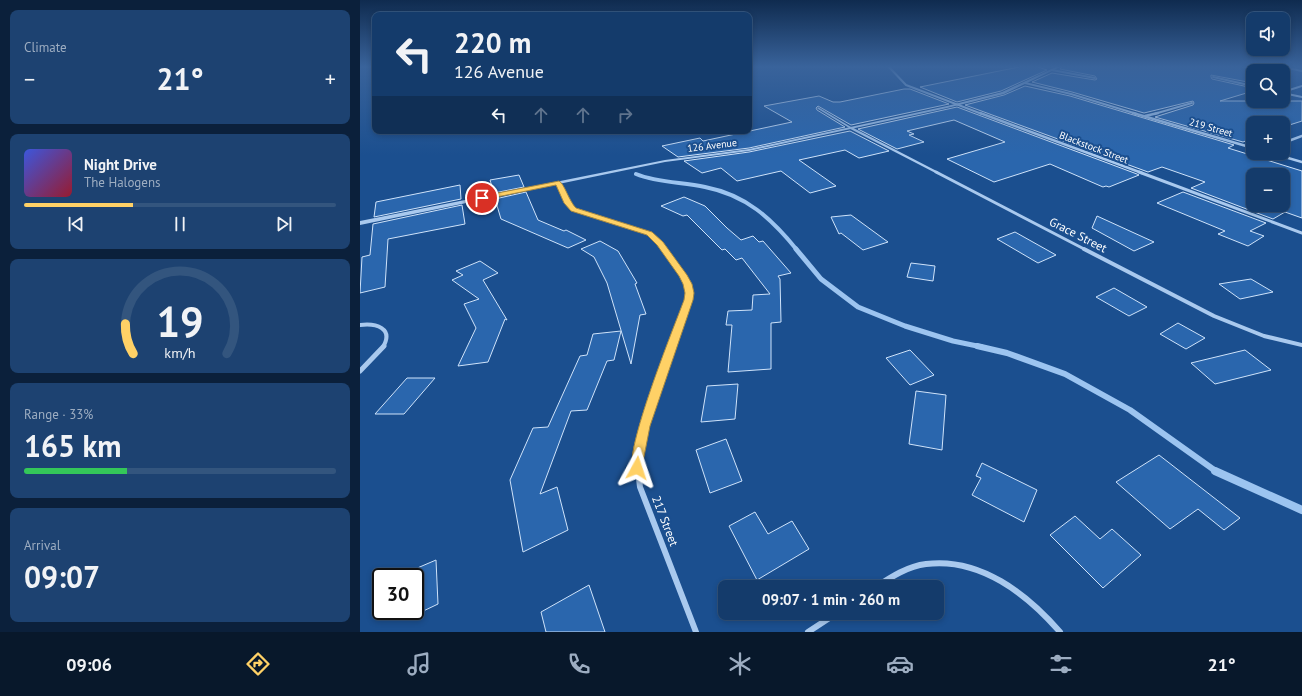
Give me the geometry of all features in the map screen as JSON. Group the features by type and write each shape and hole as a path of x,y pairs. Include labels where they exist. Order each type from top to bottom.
{"street":[{"name":"Blackstock Street","path":"933,95 1302,233"},
{"name":"126 Avenue","path":"360,223 681,158 749,150 993,95"},
{"name":"219 Street","path":"1075,95 1246,146"},
{"path":"1144,116 1192,103"},
{"name":"Grace Street","path":"851,128 1214,316 1264,336 1302,345"},
{"path":"1290,140 1302,136"},
{"path":"1290,159 1302,162"},
{"name":"217 Street","path":"559,183 567,203 574,209 642,231 655,238 688,284 690,293 689,300 644,426 637,456 637,468 640,487 696,632"},
{"path":"360,325 374,325 384,330 388,339 380,352 360,371"},
{"path":"889,580 907,570 925,564 956,564 973,568 1015,589 1038,607 1060,632"},
{"path":"808,632 826,620"}],"lane":[{"path":"818,108 849,124 851,128"}],"building":[{"path":"872,95 927,95 949,104 851,125 818,106 816,108 817,110 845,127 749,148 678,157 662,146 700,138 703,141 736,134 752,134 752,131 792,122 764,106 819,96 833,102"},
{"path":"941,95 983,95 957,102"},
{"path":"1002,95 1068,95 1234,145 1228,148 1246,154 1246,160 1267,160 1302,171 1302,218 1285,212 1290,212 1290,168 1246,168 1246,209 1191,188 1205,182 1162,167 1148,172 965,105"},
{"path":"1084,95 1238,95 1220,101 1246,101 1246,108 1290,108 1290,101 1302,101 1302,121 1290,125 1290,116 1246,116 1246,141 1243,142 1155,117 1193,105 1193,101 1144,113"},
{"path":"957,107 1139,175 1109,187 1103,187 1050,164 994,182 947,159 1005,142 954,120 907,131 914,134 909,135 924,142 897,149 858,129"},
{"path":"850,131 889,151 859,158 845,150 799,160 836,186 810,193 781,171 737,181 721,168 702,173 684,161 749,152"},
{"path":"519,175 524,187 494,193 490,180"},
{"path":"460,185 461,199 374,217 376,202"},
{"path":"526,192 538,220 564,231 566,230 586,240 568,248 501,219 495,199"},
{"path":"1183,192 1266,223 1250,231 1264,236 1248,246 1218,234 1225,231 1157,203"},
{"path":"684,197 705,206 741,240 753,236 759,242 763,241 791,273 778,276 780,279 781,322 771,323 771,369 728,372 732,325 726,325 728,311 752,310 753,295 770,294 742,258 736,260 725,249 722,250 687,215 683,216 661,206"},
{"path":"462,205 465,224 388,239 385,287 360,293 362,257 370,255 373,224"},
{"path":"1254,212 1285,212 1273,219"},
{"path":"851,215 888,242 863,250 841,233 839,234 831,217"},
{"path":"1097,216 1154,242 1134,251 1092,228"},
{"path":"1015,232 1056,255 1038,263 997,239"},
{"path":"600,241 618,251 637,283 635,284 646,314 640,315 631,364 607,283 594,257 581,249"},
{"path":"480,261 498,273 483,280 507,320 505,319 488,362 458,366 476,328 464,304 479,299 452,280 463,275 456,271"},
{"path":"911,263 935,266 933,281 907,277"},
{"path":"1251,279 1273,292 1240,299 1219,284"},
{"path":"1114,288 1147,307 1129,316 1096,297"},
{"path":"1178,323 1205,338 1186,349 1160,334"},
{"path":"621,331 614,360 607,361 587,410 571,411 540,494 557,487 568,530 523,552 510,480 533,428 548,427 580,356 587,355 593,334"},
{"path":"910,350 934,375 910,385 886,358"},
{"path":"1245,350 1271,370 1215,384 1191,363"},
{"path":"407,378 435,378 404,414 375,414"},
{"path":"738,384 735,419 701,422 707,386"},
{"path":"916,391 946,395 942,450 909,444"},
{"path":"726,439 742,481 710,493 696,450"},
{"path":"1159,455 1240,518 1224,530 1198,509 1170,529 1116,482"},
{"path":"982,463 1037,490 1024,522 972,495 981,478 976,476"},
{"path":"755,512 768,534 792,521 809,549 757,580 729,526"},
{"path":"1075,516 1100,539 1112,529 1141,555 1103,588 1050,535"},
{"path":"436,560 438,604 424,611 424,568 417,568"},
{"path":"589,585 605,632 546,632 541,612"}],"waterway":[{"path":"636,174 661,181 705,187 733,196 745,202 767,218 797,250"},
{"path":"796,249 821,279 858,307 905,326 953,341 982,347"},
{"path":"977,346 1007,353 1065,374 1130,410 1217,472"},
{"path":"1217,472 1302,510"}],"route":[{"path":"482,198 559,183 567,203 581,213 650,234 660,244 683,275 688,284 690,293 689,300 644,426 637,456 637,468"}]}
